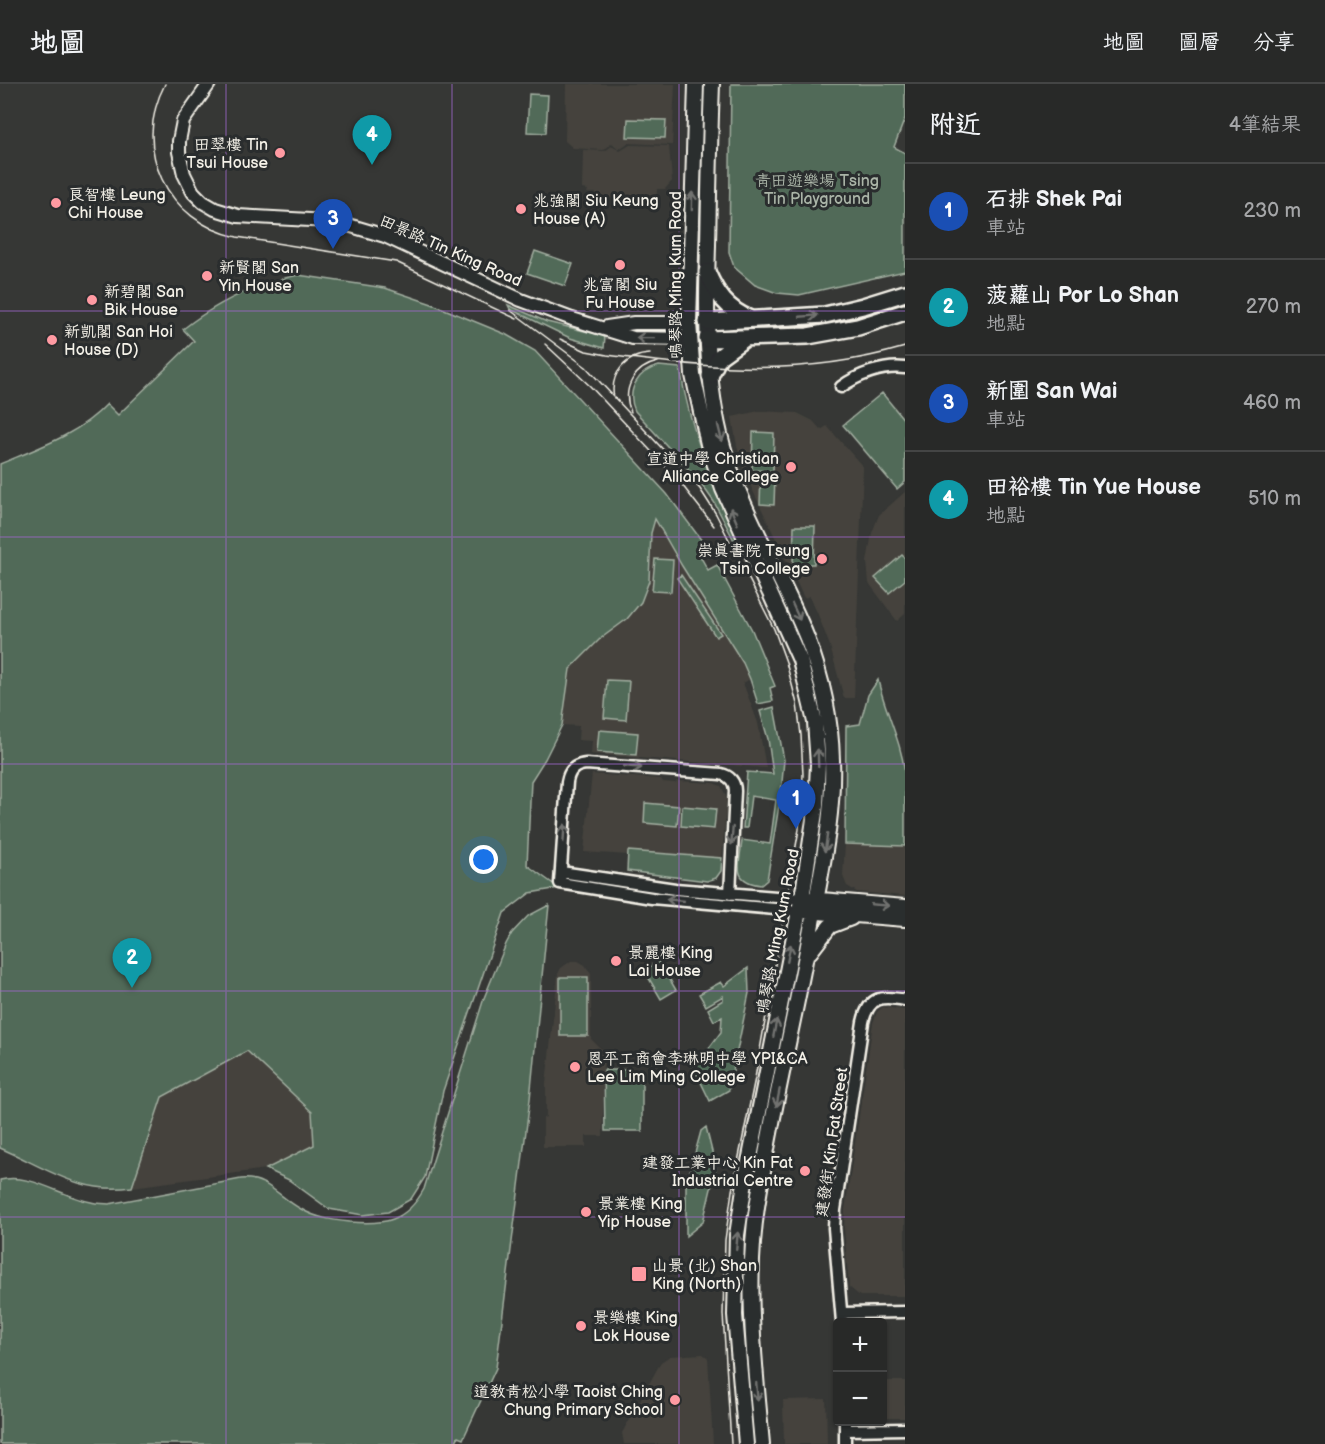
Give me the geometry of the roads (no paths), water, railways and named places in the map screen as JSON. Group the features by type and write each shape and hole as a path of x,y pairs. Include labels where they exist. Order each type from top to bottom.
{"main road":[{"name":"鳴琴路 Ming Kum Road","path":"696,84 689,339 697,399 715,467 741,532 793,640 811,701 817,743 818,785 814,827 745,1182 737,1235 735,1315 746,1444"},
{"name":"鳴琴路 Ming Kum Road","path":"712,84 707,339 717,420 736,485 806,635 825,698 831,742 832,786 816,906 760,1185 753,1236 751,1315 762,1444"},
{"path":"707,272 714,289 726,305 738,314 751,319"},
{"path":"689,323 825,315 905,293"},
{"path":"689,339 808,336 839,331 905,312"},
{"path":"710,376 719,357 744,339"},
{"path":"799,905 905,907"},
{"path":"816,906 858,916 905,919"},
{"path":"806,959 830,926 858,916"}],"street":[{"name":"田景路 Tin King Road","path":"209,84 183,121 178,141 184,174 193,192 215,209 238,216 328,221 365,230 406,245 543,309 633,338 689,339"},
{"name":"田景路 Tin King Road","path":"603,327 634,323 689,323"},
{"path":"841,387 861,376 889,369 905,368"},
{"path":"561,878 568,776 575,767 586,764 721,774 732,780 735,787 730,894"},
{"path":"561,878 652,898 799,905"},
{"path":"561,878 730,894 799,905"},
{"name":"建發街 Kin Fat Street","path":"842,1318 834,1228 835,1209 863,1022 866,1011 876,1000 884,997 905,1000"},
{"path":"842,1318 905,1312"},
{"path":"845,1444 845,1426 905,1429"}],"tram line":[{"path":"165,84 155,109 152,133 154,157 162,179 174,199 191,216 212,229 237,237 396,262 517,319"},
{"path":"510,310 586,367 700,489 716,514 774,629 797,704 803,775 799,829 725,1240 723,1314 731,1444"},
{"path":"560,339 586,351 607,355 720,367 830,363 867,357 905,347"},
{"path":"545,344 590,386 679,481 714,526"},
{"path":"614,398 614,381 621,367 634,358 650,354"},
{"path":"631,412 628,395 632,380 642,369 658,362"}],"place":[{"name":"田翠樓 Tin Tsui House","path":"280,153"},
{"name":"田裕樓 Tin Yue House","path":"372,165"},
{"name":"良智樓 Leung Chi House","path":"56,203"},
{"name":"兆強閣 Siu Keung House (A)","path":"521,209"},
{"name":"新圍 San Wai","path":"333,249"},
{"name":"兆富閣 Siu Fu House","path":"620,265"},
{"name":"新賢閣 San Yin House","path":"207,276"},
{"name":"新碧閣 San Bik House","path":"92,300"},
{"name":"新凱閣 San Hoi House (D)","path":"52,340"},
{"name":"宣道中學 Christian Alliance College","path":"791,467"},
{"name":"崇真書院 Tsung Tsin College","path":"822,559"},
{"name":"石排 Shek Pai","path":"796,829"},
{"name":"景麗樓 King Lai House","path":"616,961"},
{"name":"菠蘿山 Por Lo Shan","path":"132,988"},
{"name":"恩平工商會李琳明中學 YPI&CA Lee Lim Ming College","path":"575,1067"},
{"name":"建發工業中心 Kin Fat Industrial Centre","path":"805,1171"},
{"name":"景業樓 King Yip House","path":"586,1212"},
{"name":"山景 (北) Shan King (North)","path":"639,1274"},
{"name":"景樂樓 King Lok House","path":"581,1326"},
{"name":"道教青松小學 Taoist Ching Chung Primary School","path":"675,1400"}],"park label":[{"name":"青田遊樂場 Tsing Tin Playground","path":"817,189"}]}
